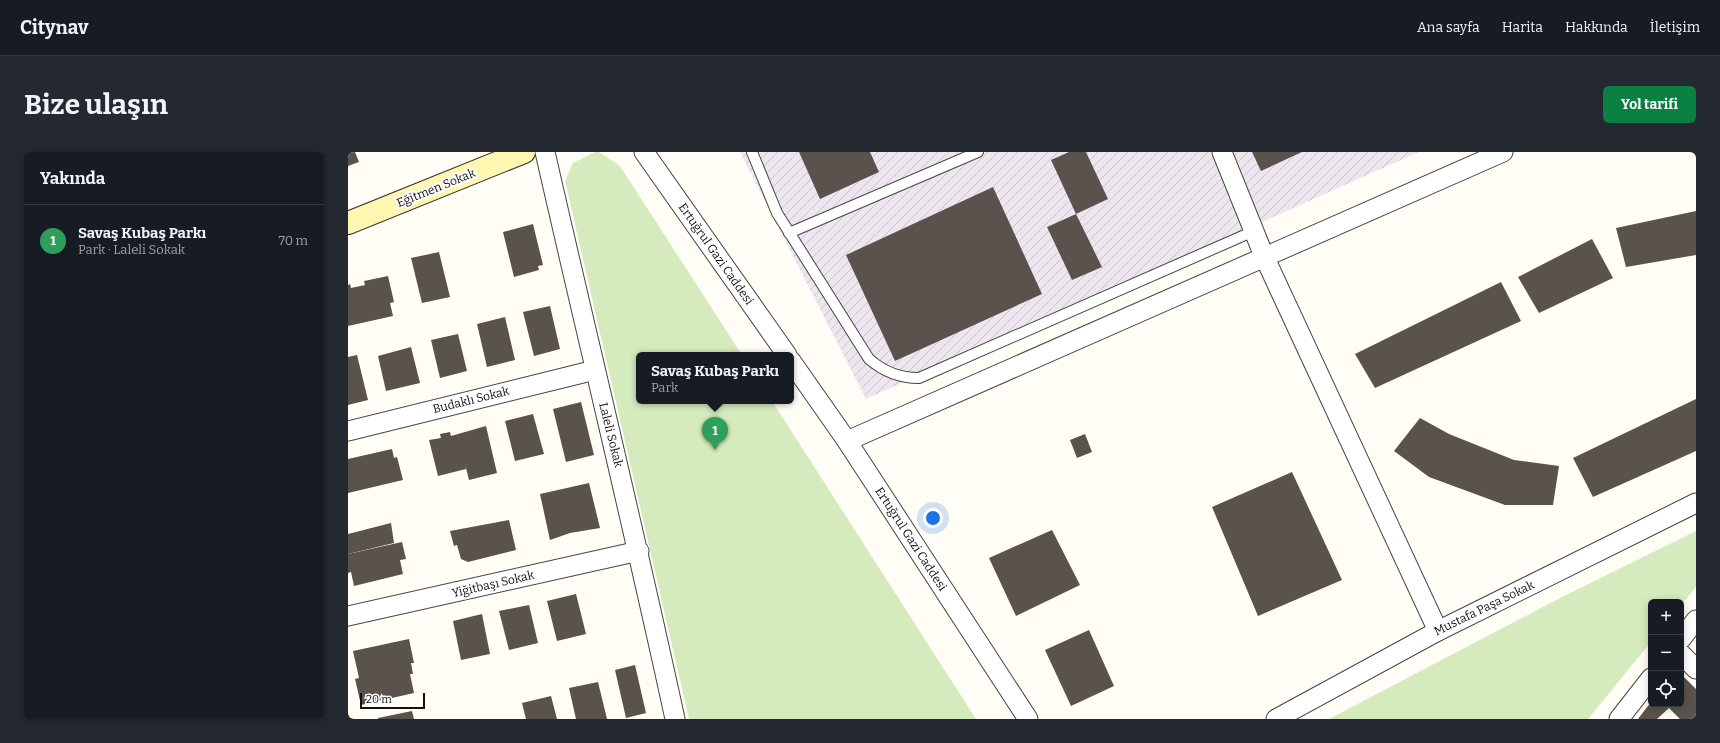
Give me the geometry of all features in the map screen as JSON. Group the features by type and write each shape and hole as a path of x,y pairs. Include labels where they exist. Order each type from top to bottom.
{"street":[{"name":"Eğitmen Sokak","path":"348,223 524,152"},
{"name":"Laleli Sokak","path":"545,152 595,370 639,551 675,719"},
{"name":"Ertuğrul Gazi Caddesi","path":"644,152 785,352"},
{"path":"1222,152 1264,256 1438,631"},
{"path":"847,441 1494,154"},
{"name":"Ertuğrul Gazi Caddesi","path":"794,365 847,441 1028,719"},
{"name":"Budaklı Sokak","path":"348,430 595,370"},
{"name":"Mustafa Paşa Sokak","path":"1276,719 1438,631 1696,503"},
{"name":"Yiğitbaşı Sokak","path":"348,616 639,551"},
{"path":"1684,635 1696,620"},
{"path":"1684,657 1696,669"},
{"path":"1619,719 1648,682"}],"lane":[{"path":"752,152 777,213 869,359 888,373 899,377 918,378 1254,231"},
{"path":"789,233 978,152"}],"shaded area":[{"path":"740,152 1419,152 866,399"}],"green space":[{"path":"595,152 599,152 620,166 740,352 636,352 636,404 774,404 976,719 689,719 565,181 573,163"},
{"path":"1696,531 1696,587 1684,601 1684,599 1648,599 1648,646 1588,719 1329,719 1562,597"}],"building":[{"path":"348,152 355,152 359,162 348,166"},
{"path":"799,152 870,152 879,172 820,199"},
{"path":"1069,152 1086,152 1108,199 1076,214 1051,160"},
{"path":"1252,152 1302,152 1261,171"},
{"path":"993,187 1042,294 895,361 846,255"},
{"path":"1696,211 1696,255 1626,267 1616,228"},
{"path":"1076,214 1102,267 1072,280 1047,227"},
{"path":"533,224 543,265 538,266 539,270 514,277 503,232"},
{"path":"1592,239 1613,278 1539,313 1518,277"},
{"path":"439,252 450,297 422,303 411,258"},
{"path":"388,276 394,302 390,303 393,316 348,326 348,285 350,284 351,288 365,285 364,281"},
{"path":"1501,282 1521,321 1375,388 1355,354"},
{"path":"550,306 560,349 534,356 523,312"},
{"path":"505,317 515,360 487,367 477,324"},
{"path":"458,334 467,371 440,378 431,340"},
{"path":"411,347 420,383 386,391 378,356"},
{"path":"357,355 368,400 348,405 348,357"},
{"path":"1696,399 1696,451 1593,497 1573,458"},
{"path":"581,402 594,455 566,462 553,409"},
{"path":"533,414 544,454 515,461 505,421"},
{"path":"1420,418 1449,434 1514,460 1559,466 1553,505 1505,505 1429,477 1394,451"},
{"path":"486,426 497,473 469,480 465,464 466,469 438,476 429,440 441,438 440,434 450,432 451,436"},
{"path":"1085,434 1092,452 1077,458 1070,440"},
{"path":"392,449 394,458 397,457 403,480 348,493 348,459"},
{"path":"1292,472 1342,580 1258,616 1212,507"},
{"path":"589,483 600,528 570,533 550,540 540,494"},
{"path":"509,520 516,550 468,562 461,559 457,545 454,546 450,531"},
{"path":"391,523 394,543 348,554 348,534"},
{"path":"1052,530 1080,585 1016,616 989,558"},
{"path":"402,542 406,559 400,560 403,574 354,586 351,572 348,573 348,554"},
{"path":"576,594 586,634 557,641 547,601"},
{"path":"529,605 538,643 509,650 499,611"},
{"path":"482,614 490,654 461,660 453,621"},
{"path":"1089,630 1114,686 1071,706 1045,650"},
{"path":"409,639 414,663 411,663 413,674 410,674 414,693 361,705 355,679 359,678 353,651"},
{"path":"635,665 646,713 626,718 615,670"},
{"path":"1684,677 1696,689 1696,719 1680,719 1669,708 1657,719 1638,719 1648,706 1684,707"},
{"path":"598,682 607,719 576,719 569,688"},
{"path":"551,696 557,719 526,719 522,703"},
{"path":"412,711 414,719 378,719 378,718"}],"place":[{"name":"Savaş Kubaş Parkı","path":"715,450"}]}
